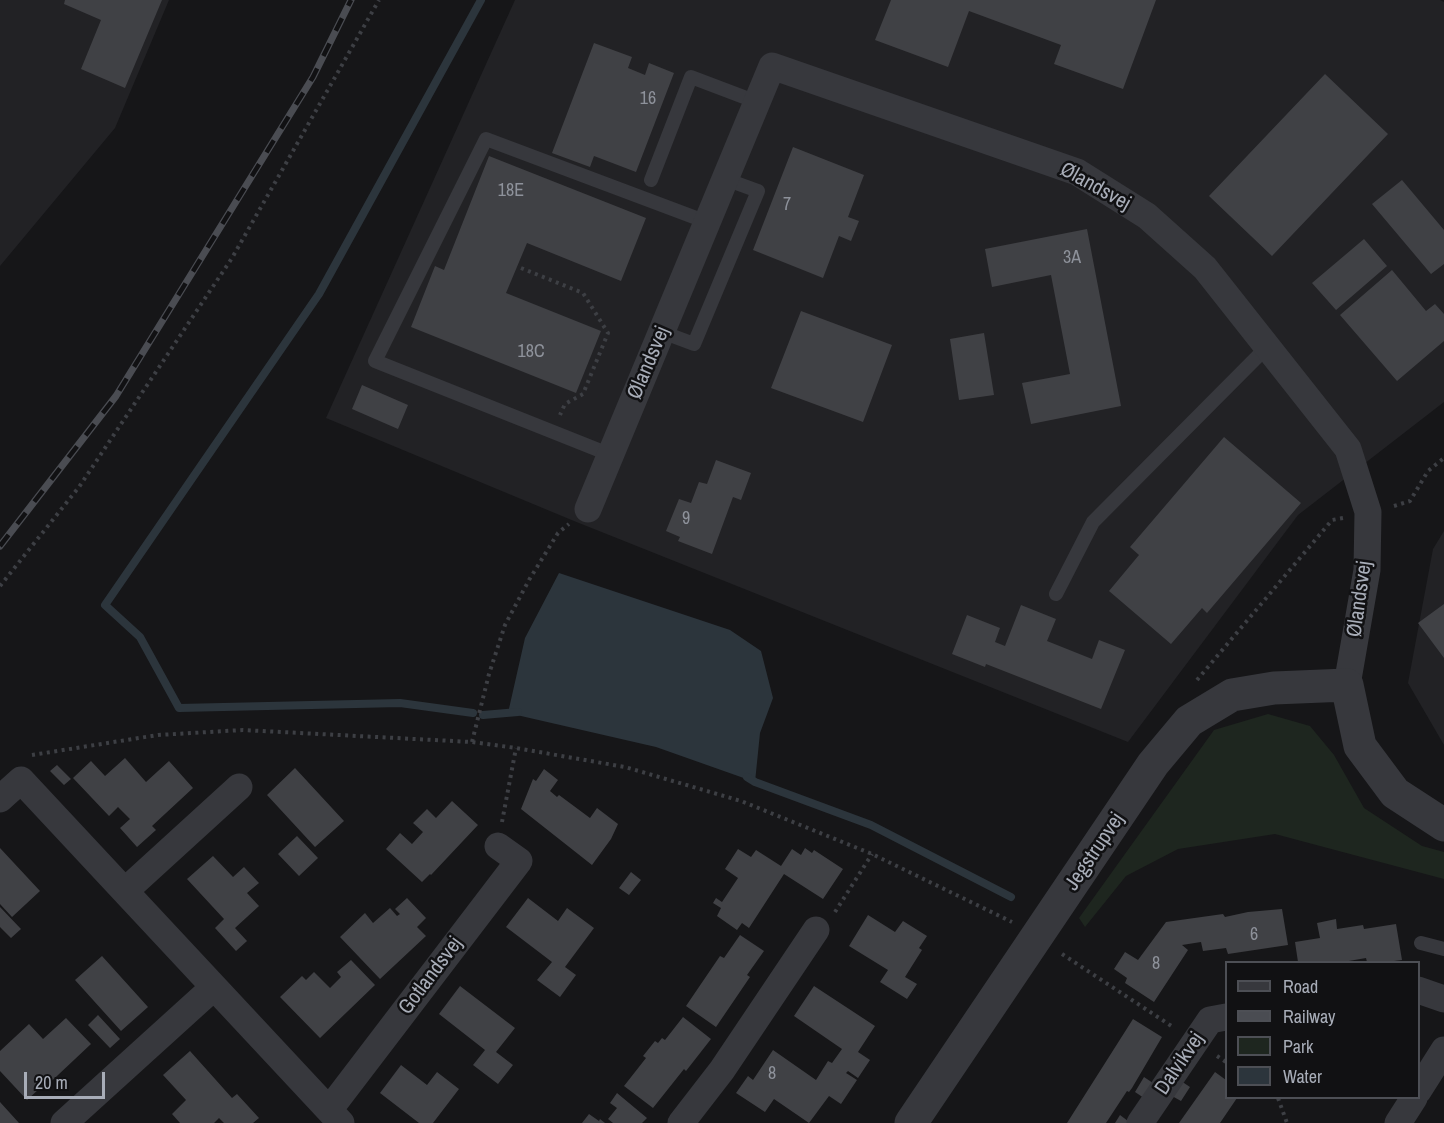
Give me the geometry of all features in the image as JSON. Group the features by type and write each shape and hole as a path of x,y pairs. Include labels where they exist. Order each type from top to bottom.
{"street":[{"name":"Ølandsvej","path":"588,509 772,66 1077,172 1147,216 1205,268 1347,449 1368,512 1367,570 1347,685 1360,746 1395,793 1444,825"},
{"name":"Jegstrupvej","path":"911,1123 1153,764 1189,721 1232,695 1274,688 1347,685"},
{"name":"Gotlandsvej","path":"0,799 21,780 335,1117 519,861 498,846"},
{"path":"125,891 239,786"},
{"path":"681,1123 722,1070 816,930"},
{"path":"64,1123 214,987"},
{"path":"1420,990 1444,999"},
{"name":"Dalvikvej","path":"1140,1123 1210,1020 1225,1017"},
{"path":"1420,1089 1444,1050"},
{"path":"1398,1123 1413,1099"}],"lane":[{"path":"651,180 691,77 757,102"},
{"path":"611,455 375,361 486,139 707,222"},
{"path":"662,332 694,344 758,191 725,179"},
{"path":"1056,594 1094,522 1267,347"},
{"path":"1422,942 1444,949"}],"path":[{"path":"0,586 79,487 232,258 379,0"},
{"path":"521,268 583,293 608,333 583,393 565,404 553,432"},
{"path":"472,742 489,674 505,625 558,533 588,509"},
{"path":"29,755 158,735 243,730 472,742 516,748 625,768 741,801 872,854 1017,925"},
{"path":"498,846 516,748"},
{"path":"816,930 825,928 872,854"},
{"path":"1060,953 1225,1061"},
{"path":"1278,1099 1287,1123"}],"shaded area":[{"path":"0,0 169,0 115,128 0,266"},
{"path":"515,0 1440,0 1444,2 1444,402 1298,515 1128,742 574,521 326,418"},
{"path":"1444,531 1444,745 1408,683 1433,549"}],"green space":[{"path":"1268,714 1310,726 1334,755 1364,808 1422,846 1444,852 1444,879 1275,834 1178,849 1126,876 1085,927 1079,918 1214,730"}],"water":[{"path":"559,573 730,630 761,651 773,698 760,733 755,782 656,747 508,713 525,638"}],"building":[{"path":"65,0 162,0 125,88 81,69 101,20 64,4"},
{"path":"891,0 1156,0 1123,89 1054,64 1061,45 969,11 948,67 875,40"},
{"path":"594,43 632,57 628,68 645,75 649,63 674,73 636,172 594,156 590,167 552,153"},
{"path":"1325,74 1388,134 1272,256 1209,196"},
{"path":"793,147 864,175 848,217 859,221 851,241 839,236 823,278 753,250"},
{"path":"489,156 646,218 621,281 527,243 506,293 601,331 576,393 411,327 435,266 444,270"},
{"path":"1402,180 1444,230 1444,264 1431,274 1372,204"},
{"path":"1087,229 1121,406 1031,424 1022,383 1070,374 1051,275 992,287 985,249"},
{"path":"1364,239 1387,266 1336,310 1312,283"},
{"path":"1392,270 1426,311 1435,304 1444,314 1444,341 1397,381 1340,315"},
{"path":"801,311 892,345 863,422 771,388"},
{"path":"984,333 994,395 959,400 950,339"},
{"path":"362,385 408,405 398,429 352,409"},
{"path":"1224,437 1301,503 1207,613 1202,608 1171,644 1109,591 1139,555 1130,547"},
{"path":"716,460 751,473 741,500 733,497 712,554 678,541 680,537 666,531 679,499 691,503 699,482 707,484"},
{"path":"1444,604 1444,658 1418,623"},
{"path":"1021,605 1056,619 1047,641 1092,659 1099,640 1125,650 1101,709 986,664 985,667 952,654 967,615 1000,628 995,642 1005,646"},
{"path":"125,758 146,782 169,761 193,788 152,826 156,830 137,847 120,828 130,819 118,807 109,816 73,778 91,761 105,776"},
{"path":"57,765 71,779 64,785 50,771"},
{"path":"295,768 344,821 315,847 267,795"},
{"path":"544,769 558,780 550,791 557,797 559,795 590,818 597,808 618,824 611,839 592,865 521,809 533,779 536,781"},
{"path":"452,801 478,825 422,882 386,849 400,833 412,844 423,832 413,823 427,809 436,818"},
{"path":"297,836 318,858 299,876 278,854"},
{"path":"0,848 40,891 12,917 0,904"},
{"path":"805,848 812,853 814,850 843,869 823,899 784,874 749,928 742,923 737,930 717,916 721,908 713,903 716,898 722,902 738,878 725,869 738,849 751,857 756,850 781,866 792,849 801,855"},
{"path":"213,856 233,877 244,867 259,883 247,893 259,906 235,928 247,941 236,951 215,928 224,919 187,879"},
{"path":"631,872 641,880 629,895 619,888"},
{"path":"407,898 426,918 417,927 426,936 380,979 340,937 365,913 373,923 390,908 397,916 400,914 395,909"},
{"path":"528,898 558,921 567,908 594,928 565,967 576,975 560,997 537,980 552,962 506,927"},
{"path":"0,907 21,929 11,938 0,927"},
{"path":"1282,909 1288,945 1228,954 1226,948 1203,951 1201,942 1182,945 1188,950 1154,1002 1125,983 1127,978 1114,969 1125,952 1138,960 1166,922"},
{"path":"868,915 895,932 903,921 927,936 919,948 922,950 905,977 917,984 907,999 880,982 888,970 849,946"},
{"path":"1336,919 1337,929 1363,925 1364,929 1396,924 1402,960 1367,961 1366,958 1349,961 1298,961 1295,942 1320,938 1317,923"},
{"path":"740,935 764,951 747,975 750,977 716,1027 686,1006 720,956 724,958"},
{"path":"102,956 148,1007 121,1031 75,980"},
{"path":"351,960 375,985 320,1038 280,997 302,976 306,980 314,972 330,988 341,977 337,972"},
{"path":"460,986 515,1028 496,1052 513,1065 498,1084 473,1065 485,1050 439,1014"},
{"path":"814,986 875,1026 858,1052 870,1060 858,1078 848,1071 846,1073 857,1080 841,1104 829,1096 809,1123 774,1099 765,1112 736,1093 748,1076 753,1080 773,1050 816,1080 828,1061 832,1063 842,1049 794,1016"},
{"path":"98,1015 120,1039 110,1048 88,1025"},
{"path":"683,1017 711,1039 653,1108 624,1086 646,1058 643,1056 655,1041 658,1043 662,1038 665,1040"},
{"path":"66,1018 91,1044 41,1091 39,1089 27,1100 0,1071 0,1051 29,1024 43,1039"},
{"path":"1133,1019 1162,1037 1132,1088 1129,1092 1127,1091 1106,1123 1067,1123"},
{"path":"190,1051 232,1098 237,1094 259,1118 253,1123 224,1123 219,1118 214,1123 180,1123 172,1114 186,1100 163,1075"},
{"path":"401,1065 427,1085 437,1072 459,1089 433,1123 419,1123 380,1093"},
{"path":"1215,1072 1225,1079 1225,1099 1236,1099 1220,1123 1179,1123"},
{"path":"1144,1077 1153,1083 1144,1098 1135,1092"},
{"path":"1181,1081 1190,1087 1181,1101 1172,1096"},
{"path":"617,1093 647,1118 642,1123 613,1123 608,1119 617,1108 610,1103"},
{"path":"0,1102 19,1123 0,1123"},
{"path":"589,1114 599,1121 600,1119 605,1123 582,1123"},
{"path":"1120,1115 1128,1121 1127,1123 1115,1123"}],"waterway":[{"path":"473,713 400,703 179,708 140,637 105,605 319,294 481,0"},
{"path":"483,715 518,712"},
{"path":"747,777 871,825 1011,897"}],"railway":[{"path":"0,546 116,396 313,77 351,0"}]}
